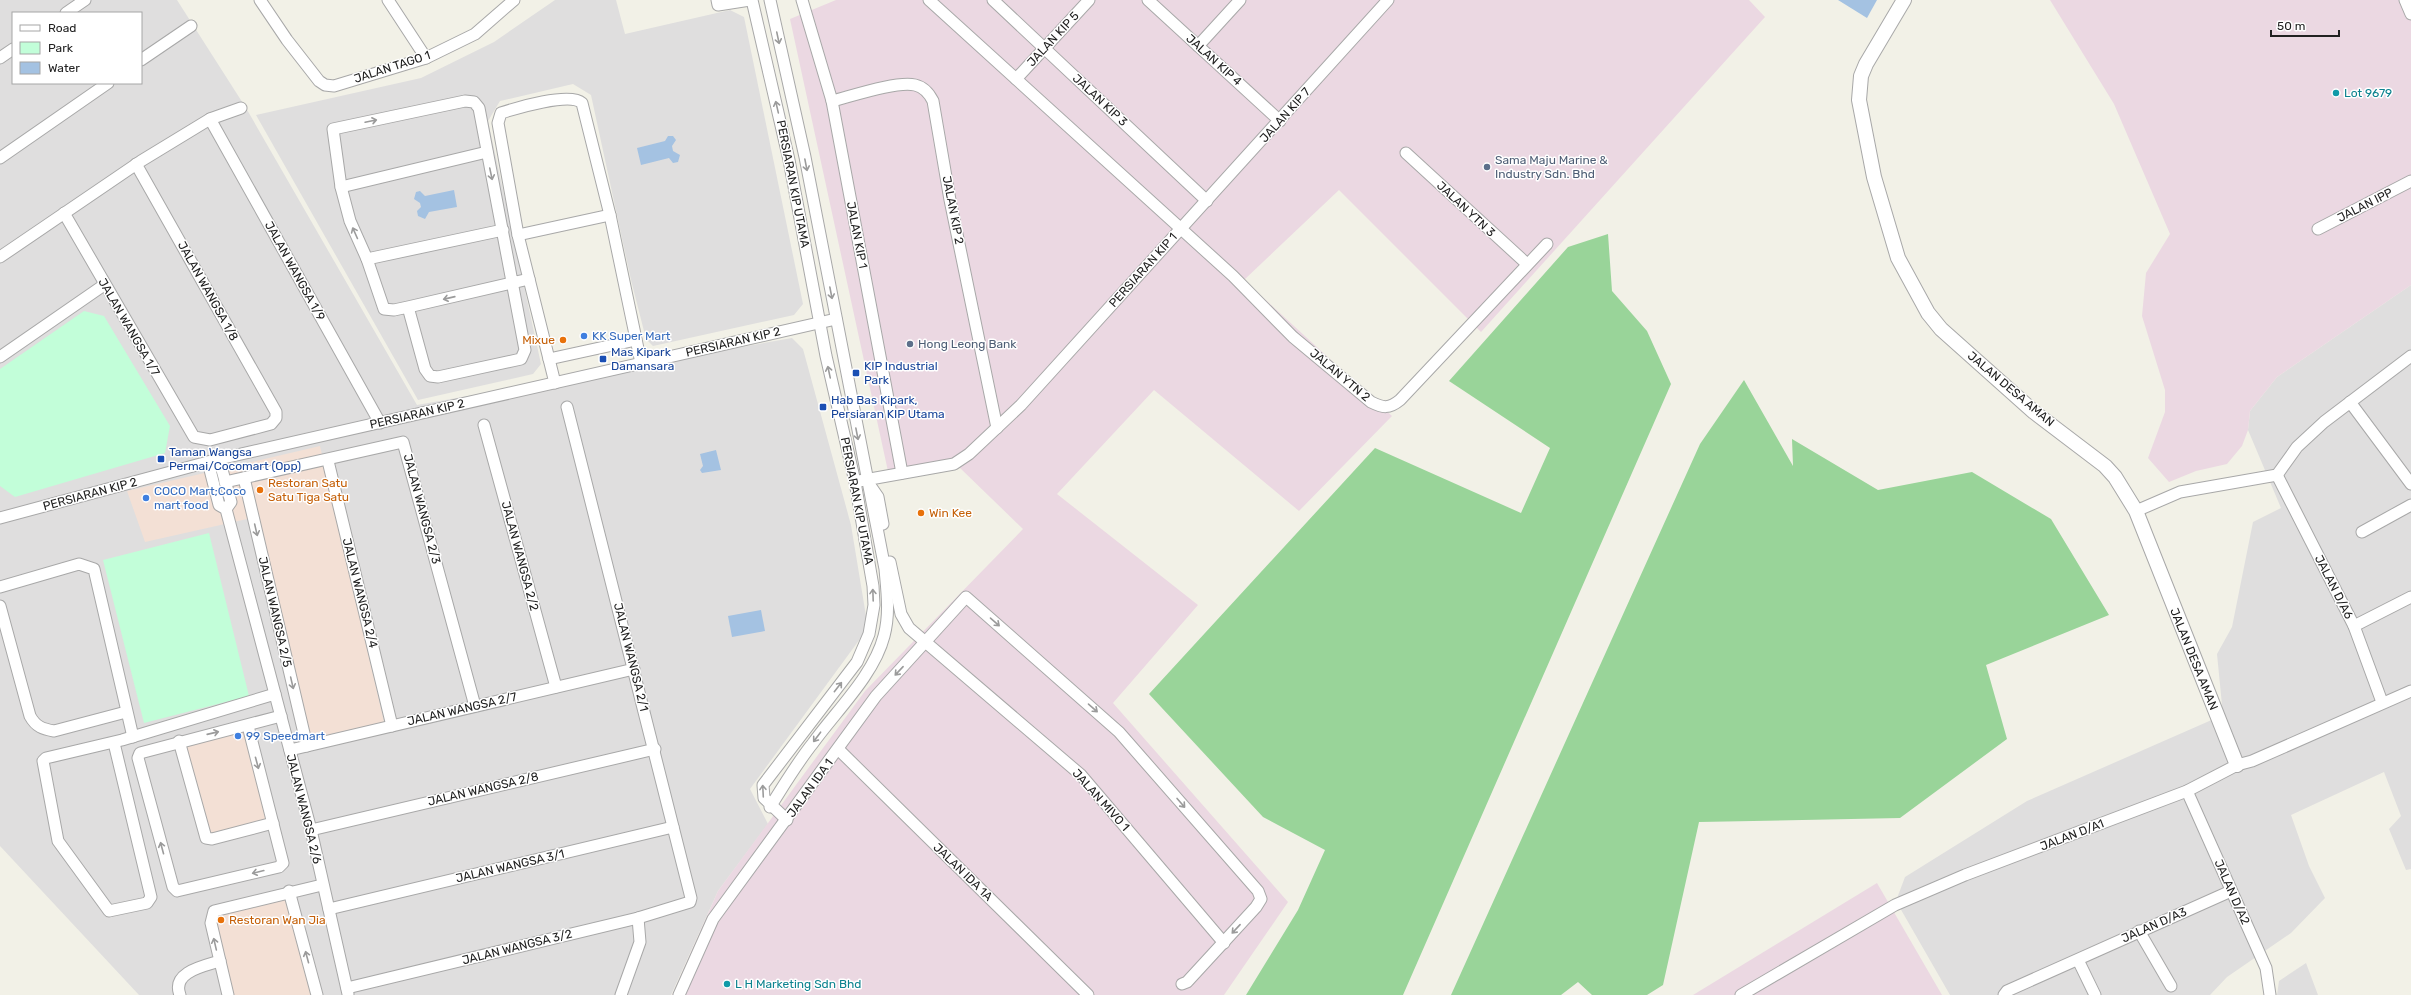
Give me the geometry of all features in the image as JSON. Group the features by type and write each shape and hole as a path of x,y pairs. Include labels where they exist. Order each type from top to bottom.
{"street":[{"path":"67,12 85,0"},
{"name":"JALAN TAGO 1","path":"260,0 286,40 319,81 325,85 334,86 426,58 475,34 514,0"},
{"path":"388,0 426,58"},
{"path":"717,0 718,5 751,0"},
{"name":"PERSIARAN KIP UTAMA","path":"751,0 789,160 820,322 860,481 885,570 888,607 887,620 879,652 868,670 811,745 770,806"},
{"name":"PERSIARAN KIP UTAMA","path":"770,0 805,157 836,319 860,481 873,586 872,617 869,634 857,662 762,785 762,792 770,806 786,820"},
{"name":"JALAN KIP 1","path":"802,0 832,101 902,473"},
{"name":"PERSIARAN KIP 1","path":"860,481 954,464 969,454 997,428 1181,229 929,0"},
{"name":"JALAN KIP 3","path":"993,0 1207,201"},
{"name":"JALAN KIP 5","path":"1016,79 1089,0"},
{"name":"JALAN KIP 4","path":"1148,0 1280,120"},
{"path":"1198,46 1240,0"},
{"name":"JALAN KIP 7","path":"1181,229 1388,0"},
{"name":"JALAN DESA AMAN","path":"1904,0 1866,64 1858,89 1864,133 1874,177 1898,258 1928,313 1941,329 2034,412 2105,466 2115,477 2136,511 2237,765"},
{"path":"2405,0 2411,14"},
{"path":"142,59 191,26"},
{"path":"0,58 12,50"},
{"path":"0,158 107,84"},
{"name":"JALAN KIP 2","path":"832,101 909,84 916,85 929,93 933,101 950,200 997,428"},
{"path":"555,383 518,235 498,123 501,113 514,108 569,98 582,102 610,216 641,363"},
{"path":"408,307 425,369 427,374 434,377 521,359 525,350 511,283 503,230 479,108 474,102 465,101 333,129 341,187 350,221 367,259 384,309 394,310 408,307 511,283 529,279"},
{"path":"0,257 136,164 210,119 241,108"},
{"name":"JALAN WANGSA 1/9","path":"210,119 380,423"},
{"path":"341,187 487,152"},
{"name":"JALAN YTN 3","path":"1406,153 1527,264"},
{"name":"JALAN WANGSA 1/8","path":"136,164 276,412 276,418 271,424 210,440 198,440"},
{"name":"JALAN IPP","path":"2318,229 2411,181"},
{"name":"JALAN WANGSA 1/7","path":"64,213 104,285 191,433 198,440"},
{"path":"518,235 610,216"},
{"name":"JALAN YTN 2","path":"1181,229 1233,276 1293,337 1371,402 1382,408 1392,407 1400,400 1547,244"},
{"path":"367,259 503,230"},
{"path":"0,358 104,285"},
{"path":"515,300 533,296"},
{"name":"PERSIARAN KIP 2","path":"0,518 219,459 836,319"},
{"path":"549,359 636,340"},
{"path":"2136,511 2180,492 2277,475 2297,447 2350,402 2411,356"},
{"path":"2350,402 2411,484"},
{"name":"JALAN WANGSA 2/1","path":"567,407 691,898 686,905"},
{"name":"JALAN WANGSA 2/2","path":"484,425 556,687"},
{"name":"JALAN WANGSA 2/3","path":"225,482 328,461 403,442 475,706"},
{"name":"JALAN WANGSA 2/6","path":"219,459 231,502 226,509"},
{"name":"JALAN WANGSA 2/4","path":"328,461 392,726"},
{"name":"JALAN WANGSA 2/6","path":"208,462 219,505 226,509 290,750 311,830 322,885 348,992"},
{"name":"JALAN D/A6","path":"2277,475 2354,626 2382,702"},
{"name":"JALAN WANGSA 2/5","path":"244,478 307,746"},
{"name":"JALAN MIVO 1","path":"860,481 878,497 901,614 909,628 1081,775 1224,943"},
{"path":"2362,532 2411,505"},
{"path":"0,587 78,564 94,569 133,737"},
{"name":"JALAN IDA 1","path":"679,995 713,920 876,696 926,643 966,597 1119,732 1258,891 1260,895 1259,904 1224,943"},
{"path":"2354,626 2411,597"},
{"path":"0,606 30,716 34,724 42,729 54,731 126,712"},
{"path":"872,617 887,620"},
{"name":"JALAN WANGSA 2/7","path":"290,750 634,669"},
{"name":"JALAN D/A1","path":"1741,995 1895,905 1965,875 2187,791 2237,765 2252,761 2382,702 2411,691"},
{"path":"114,743 151,897 147,903 109,911 58,841 42,761 46,758 114,743 275,694"},
{"path":"248,726 283,861 281,866 180,891 174,890 138,756 142,752 179,741 248,726 281,716"},
{"path":"179,741 206,838 212,839 273,823"},
{"name":"JALAN WANGSA 2/8","path":"311,830 654,748"},
{"name":"JALAN IDA 1A","path":"838,749 1088,995"},
{"name":"JALAN D/A2","path":"2187,791 2266,968 2270,995"},
{"name":"JALAN WANGSA 3/1","path":"329,909 673,827"},
{"path":"228,995 210,923 214,910 289,891 322,885"},
{"path":"289,891 317,995"},
{"name":"JALAN D/A3","path":"2004,995 2007,991 2231,891"},
{"name":"JALAN WANGSA 3/2","path":"348,992 686,905"},
{"path":"621,995 640,942 638,918"},
{"path":"2139,931 2171,986"},
{"path":"1182,984 1187,982 1224,943"},
{"path":"2078,960 2095,995"},
{"path":"180,995 179,983 183,976 188,972 220,961"}],"shaded area":[{"path":"0,0 177,0 246,108 417,405 792,338 803,349 851,525 868,628 750,789 768,824 718,891 671,995 139,995 0,846"},
{"path":"555,0 616,0 625,34 730,10 744,17 803,304 794,315 653,346 646,339 631,280 591,95 573,84 500,101 488,121 541,364 533,374 418,400 256,115 421,78 494,42"},
{"name":"KIP Industrial Park","path":"836,0 1749,0 1765,17 1481,332 1339,190 1244,280 1392,416 1299,511 1154,390 1057,494 1198,605 1113,703 1288,902 1224,995 672,995 718,891 865,691 1023,529 960,468 889,476 790,19"},
{"path":"2050,0 2411,0 2411,285 2277,377 2250,411 2248,430 2242,446 2227,464 2196,471 2169,482 2148,458 2165,412 2165,390 2142,316 2146,273 2170,234 2114,104"},
{"path":"2411,285 2411,869 2406,870 2389,829 2401,816 2384,772 2291,815 2309,866 2325,898 2291,933 2227,977 2210,995 1950,995 1896,901 1905,877 2027,801 2223,715 2217,654 2232,627 2253,522 2281,508 2248,430 2250,411 2277,377"},
{"path":"320,446 384,722 309,739 256,517 145,542 127,491"},
{"path":"245,729 269,820 211,835 185,743"},
{"path":"1877,883 1942,995 1693,995"},
{"path":"287,895 314,995 234,995 214,920 218,913"},
{"path":"2306,963 2318,995 2277,995 2279,981"}],"green space":[{"path":"1608,234 1612,291 1647,331 1671,384 1403,995 1246,995 1298,910 1325,850 1263,817 1149,694 1375,448 1521,513 1550,448 1449,381 1568,247"},
{"path":"84,311 104,316 170,426 165,453 15,497 0,486 0,369"},
{"path":"1744,380 1793,466 1792,439 1878,490 1972,472 2051,519 2109,615 1986,665 2007,739 1900,818 1699,822 1663,985 1647,995 1592,995 1578,982 1561,995 1451,995 1700,444"},
{"path":"209,533 249,696 144,723 103,560"}],"water":[{"path":"1838,0 1877,0 1867,18"},
{"path":"668,136 673,136 676,140 672,146 673,151 680,155 678,162 673,163 669,158 641,165 637,148 665,141"},
{"path":"454,190 457,207 429,212 425,219 418,216 417,211 421,207 420,203 414,199 416,192 420,191 425,196"},
{"path":"716,450 721,470 702,473 700,470 703,466 700,454"},
{"path":"761,610 765,631 732,637 728,616"}],"place":[{"name":"Lot 9679","path":"2336,93"},
{"name":"Sama Maju Marine & Industry Sdn. Bhd","path":"1487,167"},
{"name":"KK Super Mart","path":"584,336"},
{"name":"Mixue","path":"563,340"},
{"name":"Hong Leong Bank","path":"910,344"},
{"name":"Mas Kipark Damansara","path":"603,359"},
{"name":"KIP Industrial Park","path":"856,373"},
{"name":"Hab Bas Kipark, Persiaran KIP Utama","path":"823,407"},
{"name":"Taman Wangsa Permai/Cocomart (Opp)","path":"161,459"},
{"name":"Restoran Satu Satu Tiga Satu","path":"260,490"},
{"name":"COCO Mart;Coco mart food","path":"146,498"},
{"name":"Win Kee","path":"921,513"},
{"name":"99 Speedmart","path":"238,736"},
{"name":"Restoran Wan Jia","path":"221,920"},
{"name":"L H Marketing Sdn Bhd","path":"727,984"}]}
